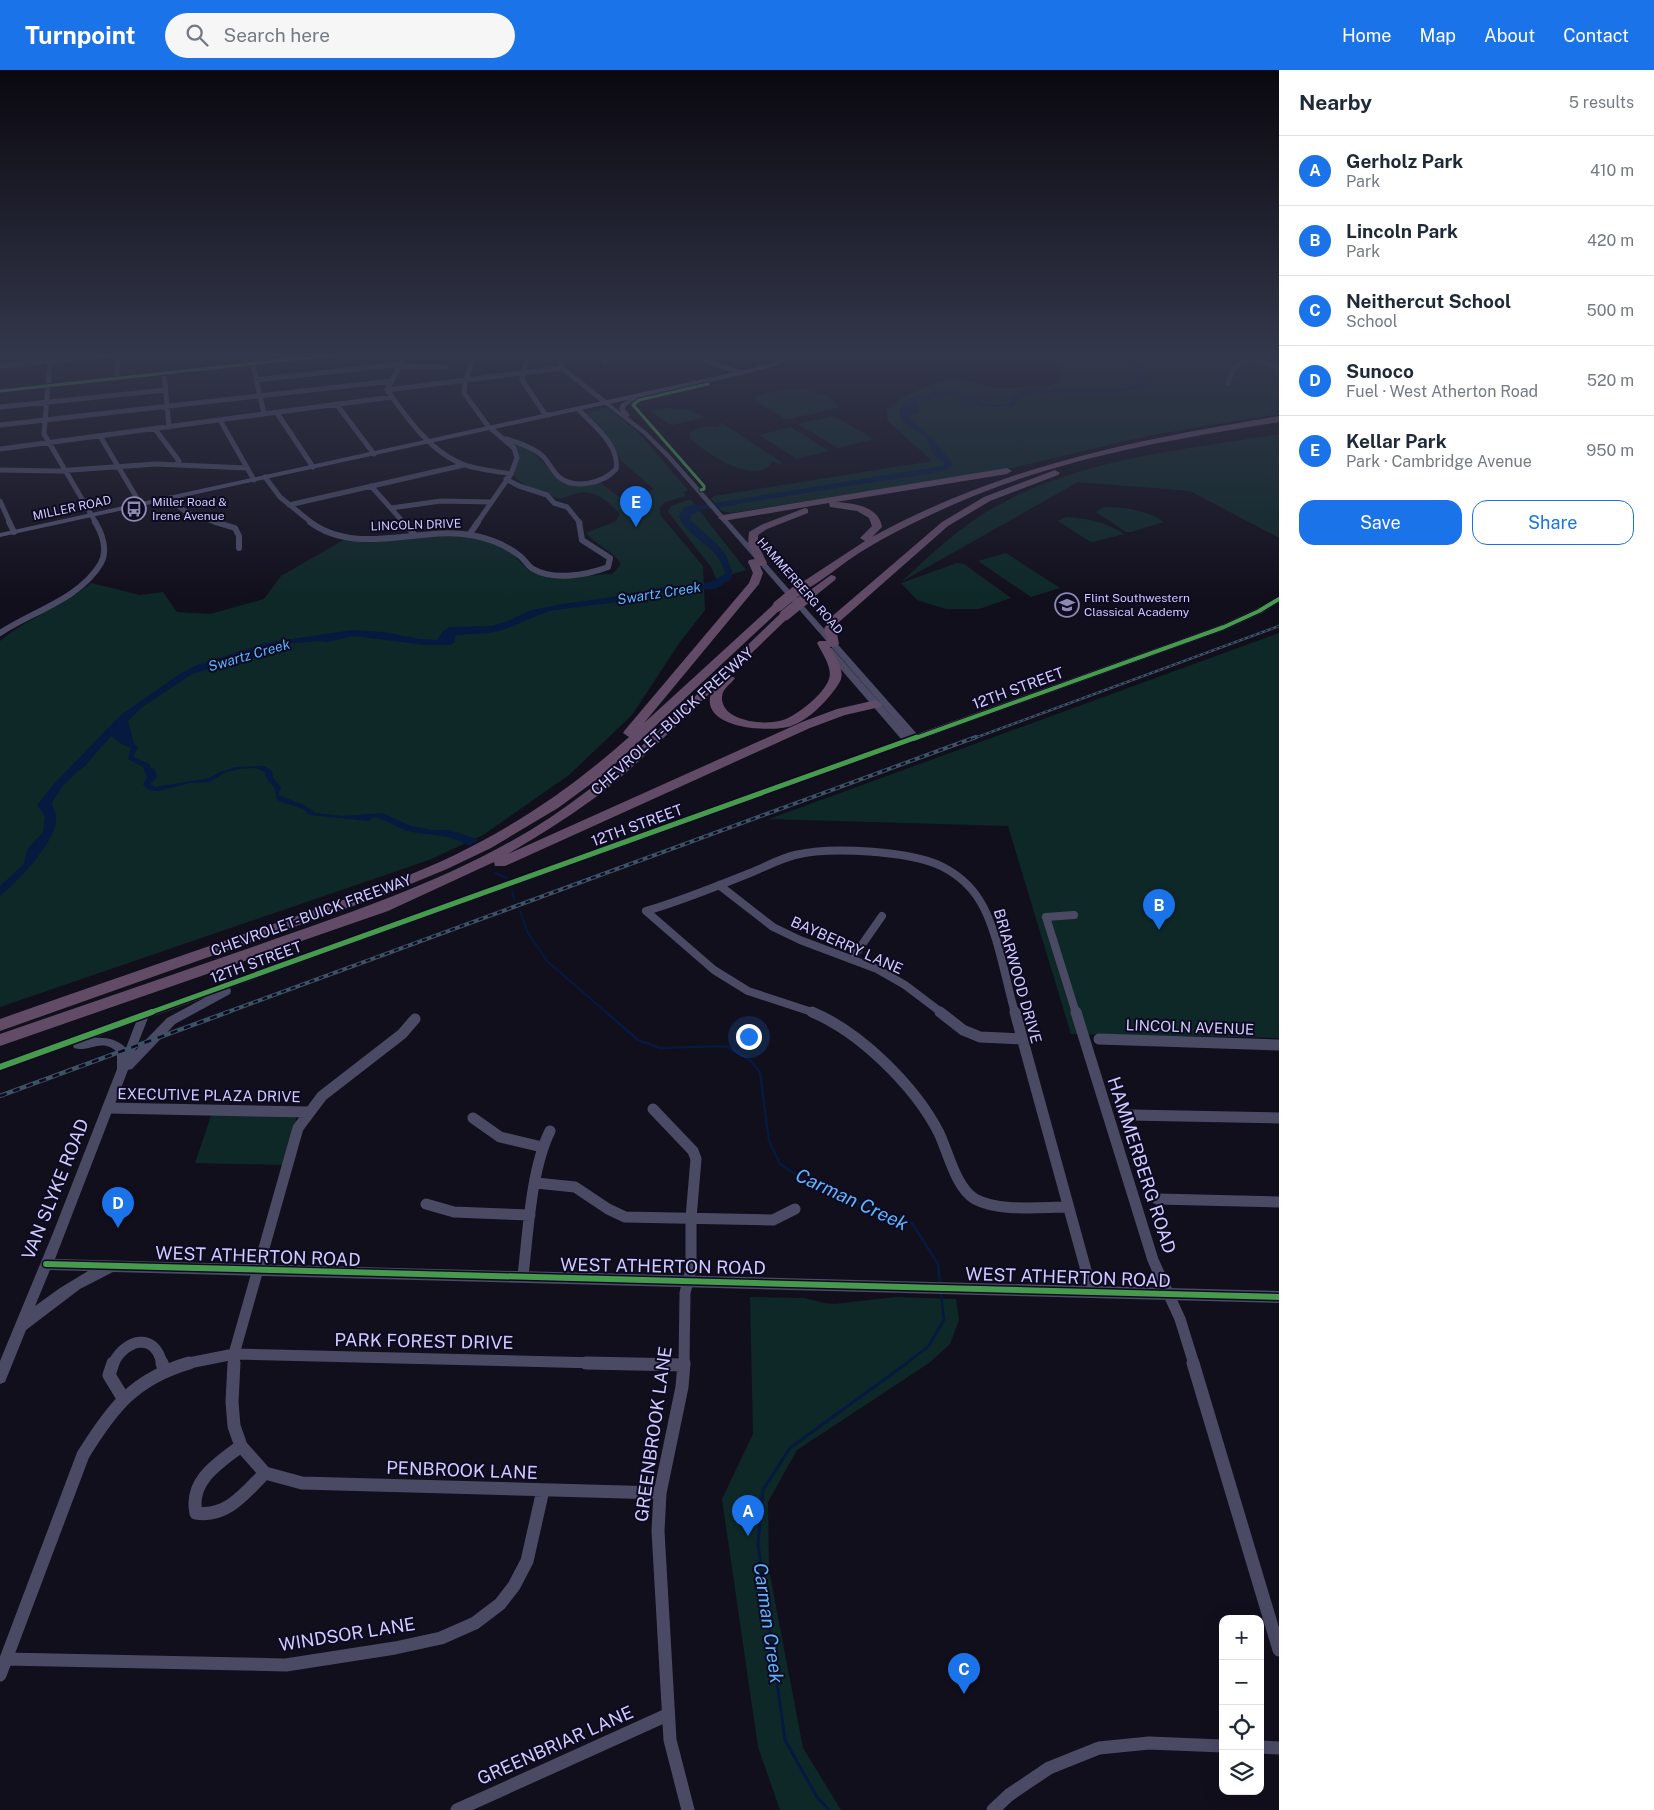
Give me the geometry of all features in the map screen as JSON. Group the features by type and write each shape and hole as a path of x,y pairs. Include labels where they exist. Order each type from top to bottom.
{"highway":[{"name":"CHEVROLET-BUICK FREEWAY","path":"0,1025 343,905 409,880 486,845 534,817 573,791 628,746 841,559 874,538 911,518 957,498 1044,466 1150,440 1179,435"},
{"name":"CHEVROLET-BUICK FREEWAY","path":"802,592 936,516 998,490 1086,461 1174,442 1216,435"},
{"path":"721,520 998,473 1094,450 1150,440"},
{"path":"763,638 722,685 716,697 717,704 726,716 743,724 777,726 793,721 804,714 831,685 836,673 828,644 830,629 834,620 945,524 995,495 1086,461"},
{"path":"573,791 636,726 754,584 758,573 758,563 752,539 755,532 764,527 825,506 853,507 868,512 874,517 877,525 873,532 824,565 802,592"},
{"name":"CHEVROLET-BUICK FREEWAY","path":"0,1040 383,907 494,856 548,824 585,799 633,760 763,638 781,611"},
{"path":"383,907 423,896 453,884 806,725 878,701"}],"main road":[{"name":"MILLER ROAD","path":"0,535 457,435"}],"street":[{"path":"0,634 20,620 65,598 101,562 104,546 92,516 45,435"},
{"path":"0,448 106,435"},
{"path":"160,435 179,461 177,464"},
{"path":"228,435 254,480"},
{"path":"292,435 313,467"},
{"path":"360,435 374,454"},
{"path":"426,435 449,458 465,465 511,474"},
{"path":"469,535 511,474 517,458 514,448 499,435"},
{"path":"503,438 537,452 544,457 560,478 583,483 610,477 616,468 616,455 600,435"},
{"name":"HAMMERBERG ROAD","path":"648,435 663,453 663,458 721,520 912,739"},
{"path":"100,436 141,505"},
{"path":"0,470 64,471 177,464 246,468"},
{"path":"289,505 465,465"},
{"name":"LINCOLN DRIVE","path":"265,477 275,492 289,505 316,526 338,534 374,538 414,534 469,535 492,540 507,547 533,569 544,574 578,574 594,572 608,567"},
{"path":"506,479 519,486 547,495 554,503 568,507 580,523 582,540 610,558 608,567"},
{"path":"371,486 414,534"},
{"path":"170,498 177,509 189,515 235,528 239,536 239,548"},
{"path":"0,501 14,532"},
{"path":"391,508 429,501 491,502"},
{"name":"12TH STREET","path":"0,1067 1224,627 1254,614 1279,599"},
{"name":"BRIARWOOD DRIVE","path":"1068,1207 990,1206 973,1198 962,1187 938,1132 920,1102 876,1052 848,1031 814,1013 748,991 714,970 646,912 803,853 837,850 899,854 916,857 938,865 964,881 975,891 983,903 990,922 1092,1292"},
{"name":"BAYBERRY LANE","path":"719,885 773,927 800,940 877,969 905,985 963,1030 980,1037 1022,1039"},
{"name":"HAMMERBERG ROAD","path":"1074,915 1046,917 1153,1260 1182,1328 1279,1650"},
{"path":"852,959 882,916"},
{"path":"122,1073 160,1030 171,1021 247,978"},
{"name":"VAN SLYKE ROAD","path":"0,1376 144,1015"},
{"path":"241,1446 199,1483 194,1495 193,1505 196,1513 211,1515 228,1508 265,1473 241,1446 234,1426 232,1402 234,1354 298,1128 322,1096 402,1034 415,1019"},
{"name":"LINCOLN AVENUE","path":"1100,1040 1279,1045"},
{"path":"0,1067 98,1041 107,1042 120,1048 122,1052 122,1073"},
{"name":"EXECUTIVE PLAZA DRIVE","path":"108,1108 309,1112"},
{"name":"GREENBROOK LANE","path":"653,1109 693,1152 696,1159 690,1218 691,1269 685,1292 682,1387 660,1493 658,1531 667,1714 670,1740 688,1810"},
{"path":"1129,1115 1279,1118"},
{"path":"473,1118 500,1137 542,1147"},
{"path":"523,1276 530,1215 542,1147 550,1131"},
{"path":"536,1183 575,1187 608,1209 624,1217 773,1220 795,1210"},
{"path":"1157,1199 1279,1202"},
{"path":"426,1204 454,1212 530,1215"},
{"name":"WEST ATHERTON ROAD","path":"46,1264 1279,1297"},
{"path":"20,1327 50,1303 90,1276 113,1266"},
{"path":"123,1398 109,1375 114,1359 122,1350 137,1342 151,1345 158,1350 164,1370"},
{"name":"PARK FOREST DRIVE","path":"0,1675 82,1456 100,1427 123,1398 164,1370 194,1361 234,1354 684,1365"},
{"name":"PENBROOK LANE","path":"265,1473 302,1483 660,1493"},
{"name":"WINDSOR LANE","path":"6,1659 286,1665 395,1648 441,1638 475,1623 500,1604 514,1586 527,1561 543,1490"},
{"name":"GREENBRIAR LANE","path":"458,1810 667,1714"},
{"path":"993,1810 1008,1795 1049,1768 1099,1748 1149,1743 1219,1746"},
{"path":"1264,1747 1279,1748"}],"green space":[{"path":"603,435 641,435 688,490 684,492 686,496 665,502 659,509 661,516 703,566 705,610 680,642 632,715 569,775 483,835 429,860 0,1007 0,641 22,625 68,599 91,583 140,595 163,592 177,612 210,614 264,599 281,576 347,538 455,535 483,540 497,545 536,573 554,577 612,574 621,564 586,533 616,521 620,514 595,494 581,492 557,498 521,483 513,475 519,457 513,444 515,443 532,451 557,477 589,484 601,483 627,503 654,489 621,461 618,454"},
{"path":"690,435 741,435 783,463 778,464 773,461 765,468 755,471 743,470 718,459 690,438"},
{"path":"759,435 804,435 829,451 797,459"},
{"path":"817,435 867,435 874,439 838,448"},
{"path":"904,435 1151,435 1003,470 731,513 722,511 711,499 714,496 932,461"},
{"path":"1279,435 1279,538 1190,491 1078,482 901,582 947,540 977,518 1011,498 1047,482 1085,470 1162,452"},
{"path":"691,500 746,570 716,579 711,567 668,512 671,506"},
{"path":"1104,507 1135,510 1164,522 1126,532 1096,512"},
{"path":"1066,517 1096,521 1124,534 1093,542 1089,541 1058,521"},
{"path":"1006,553 1060,588 1031,597 978,561"},
{"path":"957,563 964,564 1011,598 979,609 946,609 917,600 901,583"},
{"path":"1279,633 1279,1038 1071,1034 1008,826 769,819"},
{"path":"212,1113 296,1117 283,1165 195,1163"},
{"path":"750,1297 805,1298 835,1304 895,1297 956,1299 959,1320 950,1344 929,1363 797,1450 768,1502 769,1570 803,1748 841,1810 780,1810 758,1747 722,1499 753,1434"}],"water":[{"path":"922,435 928,435 946,455 952,466 944,471 718,507 715,503 942,466 945,463 934,455 926,438"},
{"path":"696,504 701,511 692,514 690,520 718,545 726,555 732,571 730,580 715,589 664,591 632,600 549,611 503,630 489,633 456,635 454,643 450,645 426,645 354,636 327,642 286,644 246,661 192,674 141,708 128,721 134,744 138,747 133,757 150,764 151,768 155,769 157,777 150,784 155,787 209,778 235,767 264,766 272,771 273,778 281,787 278,795 304,805 316,813 342,816 382,813 411,826 432,830 450,830 479,840 469,846 449,837 407,831 376,817 369,821 310,815 303,809 277,800 274,787 266,778 265,772 256,768 226,772 210,782 190,783 159,791 149,790 143,785 147,777 143,767 128,759 131,748 121,744 111,736 84,767 61,788 52,803 56,822 48,841 33,862 0,896 0,886 24,864 27,850 43,832 45,816 37,805 53,785 121,715 178,675 197,665 265,643 352,630 383,632 420,639 437,640 443,631 450,627 492,626 532,610 562,604 636,594 655,588 700,585 725,574 717,556 683,524 679,516 684,507"}],"waterway":[{"name":"Swartz Creek","path":"685,514 697,508 733,503"},
{"name":"Carman Creek","path":"495,873 507,878"},
{"name":"Carman Creek","path":"512,890 514,899"},
{"name":"Carman Creek","path":"520,911 528,933 547,961 607,1013"},
{"name":"Carman Creek","path":"606,1012 638,1040 660,1048 726,1046 750,1060 760,1072 769,1141 780,1164 806,1181 875,1210 912,1223 938,1264 940,1283"},
{"name":"Carman Creek","path":"905,1364 928,1347 944,1320 941,1293"},
{"name":"Carman Creek","path":"829,1810 817,1797 785,1740 758,1544 763,1490 790,1448 907,1363"}],"railway":[{"path":"972,739 1279,626"},
{"path":"225,1013 976,737"},
{"path":"0,1096 228,1012"}],"cycle path":[{"path":"659,435 704,486 704,489 701,490"},
{"path":"0,1067 1224,627 1259,611 1279,599"},
{"path":"46,1264 1279,1297"}],"place":[{"name":"Miller Road & Irene Avenue","path":"134,509"},
{"name":"Kellar Park","path":"636,527"},
{"name":"Flint Southwestern Classical Academy","path":"1067,605"},
{"name":"Lincoln Park","path":"1159,930"},
{"name":"Sunoco","path":"118,1228"},
{"name":"Gerholz Park","path":"748,1536"},
{"name":"Neithercut School","path":"964,1694"}]}
